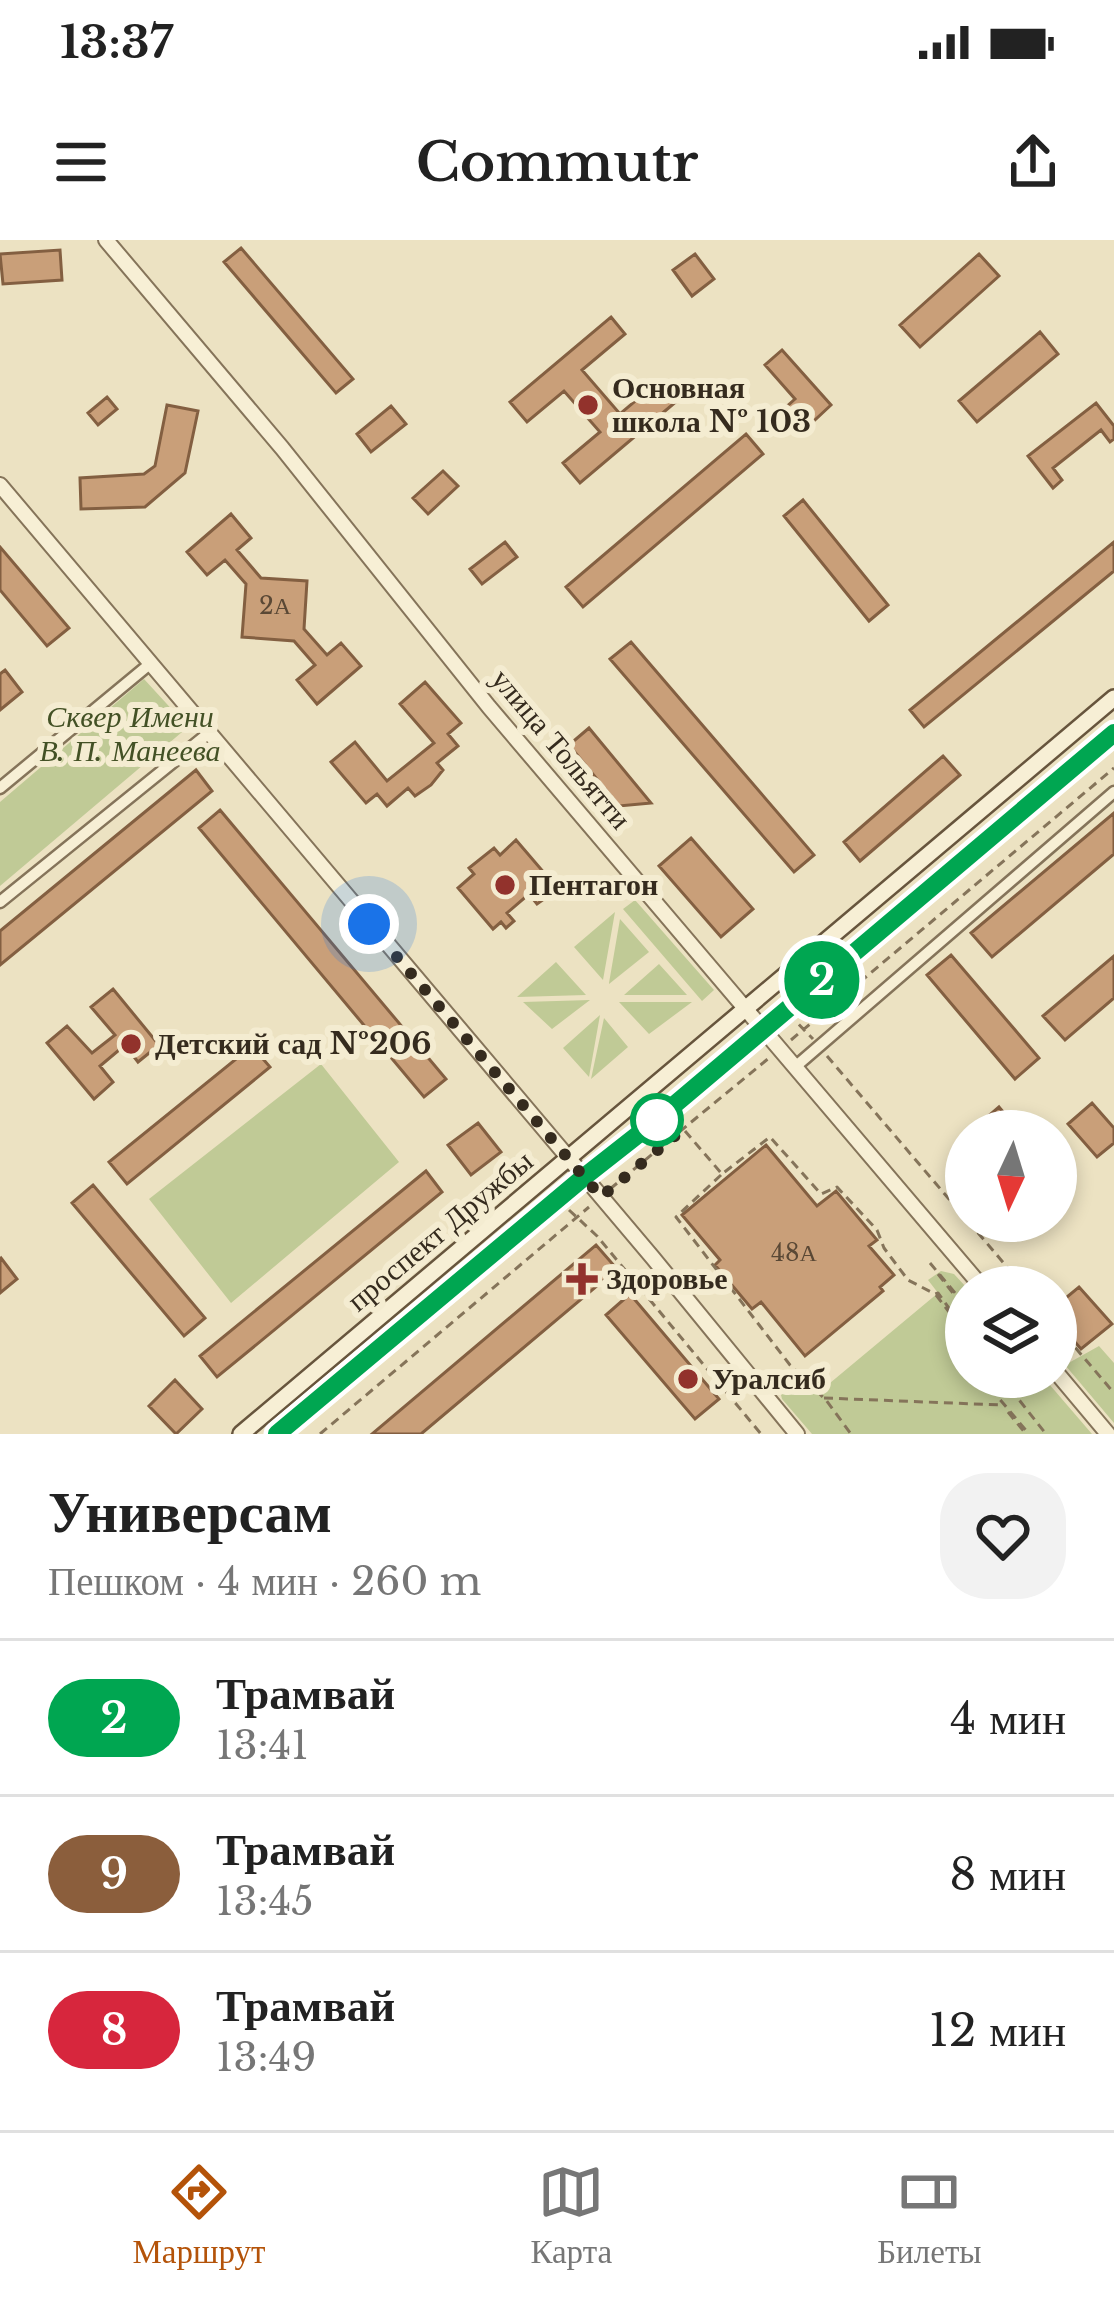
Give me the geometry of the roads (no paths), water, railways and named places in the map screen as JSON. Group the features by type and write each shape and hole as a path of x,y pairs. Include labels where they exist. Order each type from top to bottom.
{"main road":[{"name":"проспект Дружбы","path":"242,1434 1114,698"}],"street":[{"name":"улица Тольятти","path":"106,240 282,448 489,707 964,1266"},
{"path":"0,485 797,1434"},
{"path":"0,788 151,662"},
{"path":"0,902 208,733"},
{"path":"795,1067 1114,792"},
{"path":"1077,1397 1108,1434"}],"tram line":[{"path":"277,1434 1114,733"},
{"name":"2","path":"277,1434 1114,733"}],"place":[{"name":"Основная школа № 103","path":"588,405"},
{"name":"Пентагон","path":"505,885"},
{"name":"Детский сад №206","path":"131,1044"},
{"name":"Здоровье","path":"582,1279"},
{"name":"Уралсиб","path":"688,1379"}],"park label":[{"name":"Сквер Имени В. П. Манеева","path":"130,734"}]}
